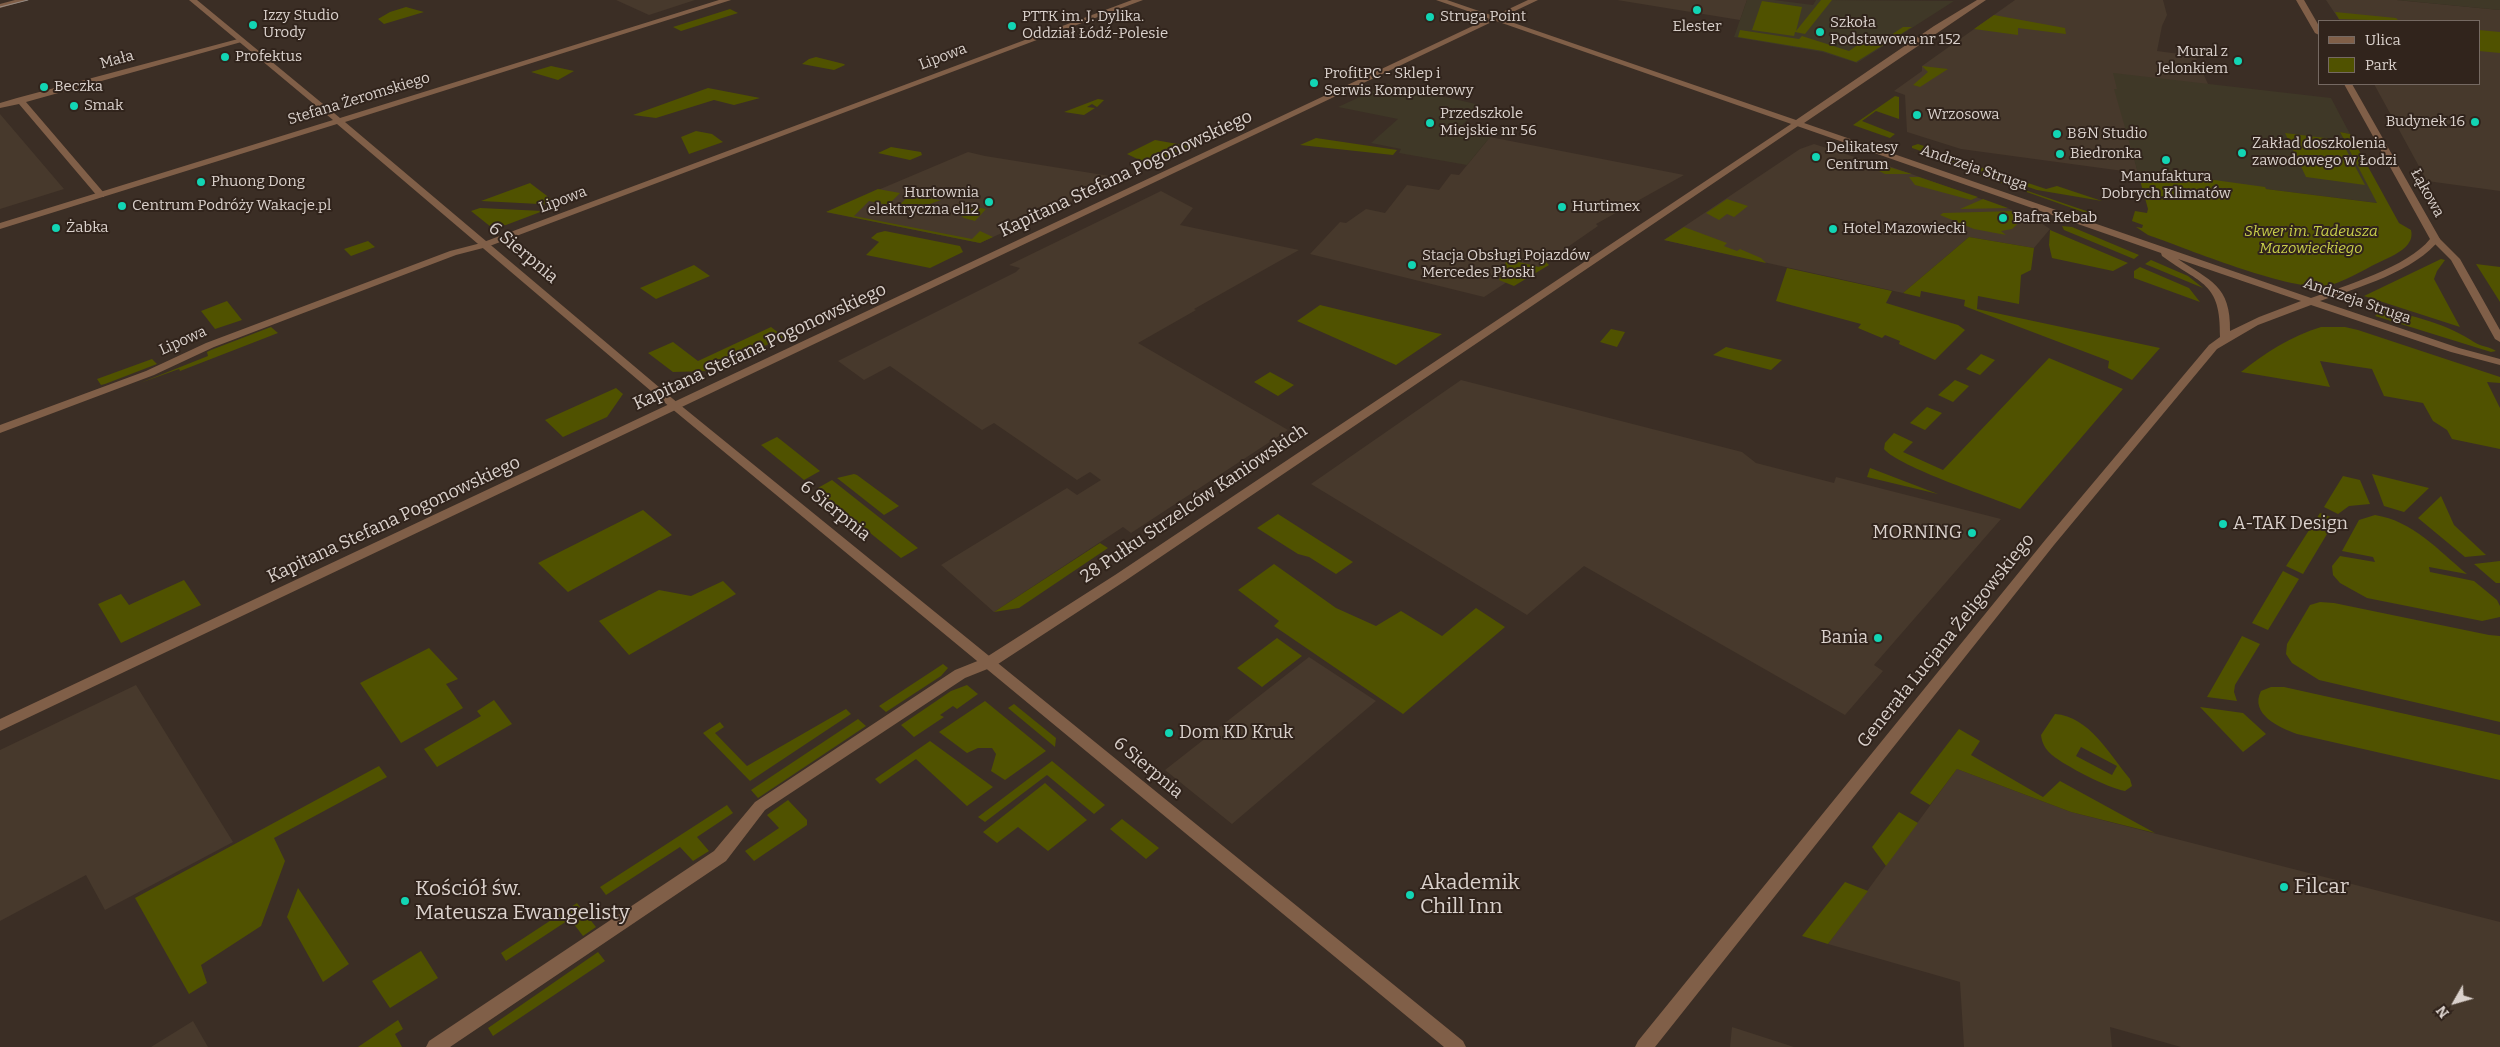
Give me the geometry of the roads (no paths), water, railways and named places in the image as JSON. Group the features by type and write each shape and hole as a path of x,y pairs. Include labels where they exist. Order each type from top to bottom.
{"street":[{"path":"0,6 24,0"},
{"name":"6 Sierpnia","path":"193,0 339,121 675,406 990,662 1457,1047"},
{"name":"Stefana Żeromskiego","path":"0,226 727,0"},
{"name":"Lipowa","path":"0,429 150,372 210,345 453,254 484,245 1138,0"},
{"name":"Andrzeja Struga","path":"1440,0 2312,302 2430,342 2500,362"},
{"name":"Kapitana Stefana Pogonowskiego","path":"0,725 1534,0"},
{"name":"28 Pułku Strzelców Kaniowskich","path":"435,1047 720,856 760,806 960,674 990,662 1120,578 1798,124 1937,28 1982,0"},
{"path":"2300,0 2318,31"},
{"name":"Mała","path":"0,106 241,41"},
{"name":"Łąkowa","path":"2349,85 2435,240 2455,260 2500,339"},
{"path":"20,100 101,195"},
{"name":"Łąkowa","path":"2312,302 2342,291 2421,254 2434,244 2435,240"},
{"path":"2157,248 2180,266 2206,280 2220,294 2226,307 2225,338"},
{"name":"Generała Lucjana Żeligowskiego","path":"1644,1047 2061,528 2207,353 2225,338 2269,316 2312,302"}],"tram line":[{"path":"0,7 28,0"}],"place":[{"name":"Elester","path":"1697,10"},
{"name":"Struga Point","path":"1430,17"},
{"name":"Izzy Studio Urody","path":"253,25"},
{"name":"PTTK im. J. Dylika. Oddział Łódź-Polesie","path":"1012,26"},
{"name":"Szkoła Podstawowa nr 152","path":"1820,32"},
{"name":"Profektus","path":"225,57"},
{"name":"Mural z Jelonkiem","path":"2238,61"},
{"name":"ProfitPC - Sklep i Serwis Komputerowy","path":"1314,83"},
{"name":"Beczka","path":"44,87"},
{"name":"Smak","path":"74,106"},
{"name":"Wrzosowa","path":"1917,115"},
{"name":"Budynek 16","path":"2475,122"},
{"name":"Przedszkole Miejskie nr 56","path":"1430,123"},
{"name":"B&N Studio","path":"2057,134"},
{"name":"Zakład doszkolenia zawodowego w Łodzi","path":"2242,153"},
{"name":"Biedronka","path":"2060,154"},
{"name":"Delikatesy Centrum","path":"1816,157"},
{"name":"Manufaktura Dobrych Klimatów","path":"2166,160"},
{"name":"Phuong Dong","path":"201,182"},
{"name":"Hurtownia elektryczna el12","path":"989,202"},
{"name":"Centrum Podróży Wakacje.pl","path":"122,206"},
{"name":"Hurtimex","path":"1562,207"},
{"name":"Bafra Kebab","path":"2003,218"},
{"name":"Żabka","path":"56,228"},
{"name":"Hotel Mazowiecki","path":"1833,229"},
{"name":"Stacja Obsługi Pojazdów Mercedes Płoski","path":"1412,265"},
{"name":"A-TAK Design","path":"2223,524"},
{"name":"MORNING","path":"1972,533"},
{"name":"Bania","path":"1878,638"},
{"name":"Dom KD Kruk","path":"1169,733"},
{"name":"Filcar","path":"2284,887"},
{"name":"Akademik Chill Inn","path":"1410,895"},
{"name":"Kościół św. Mateusza Ewangelisty","path":"405,901"}],"park label":[{"name":"Skwer im. Tadeusza Mazowieckiego","path":"2311,240"}]}
